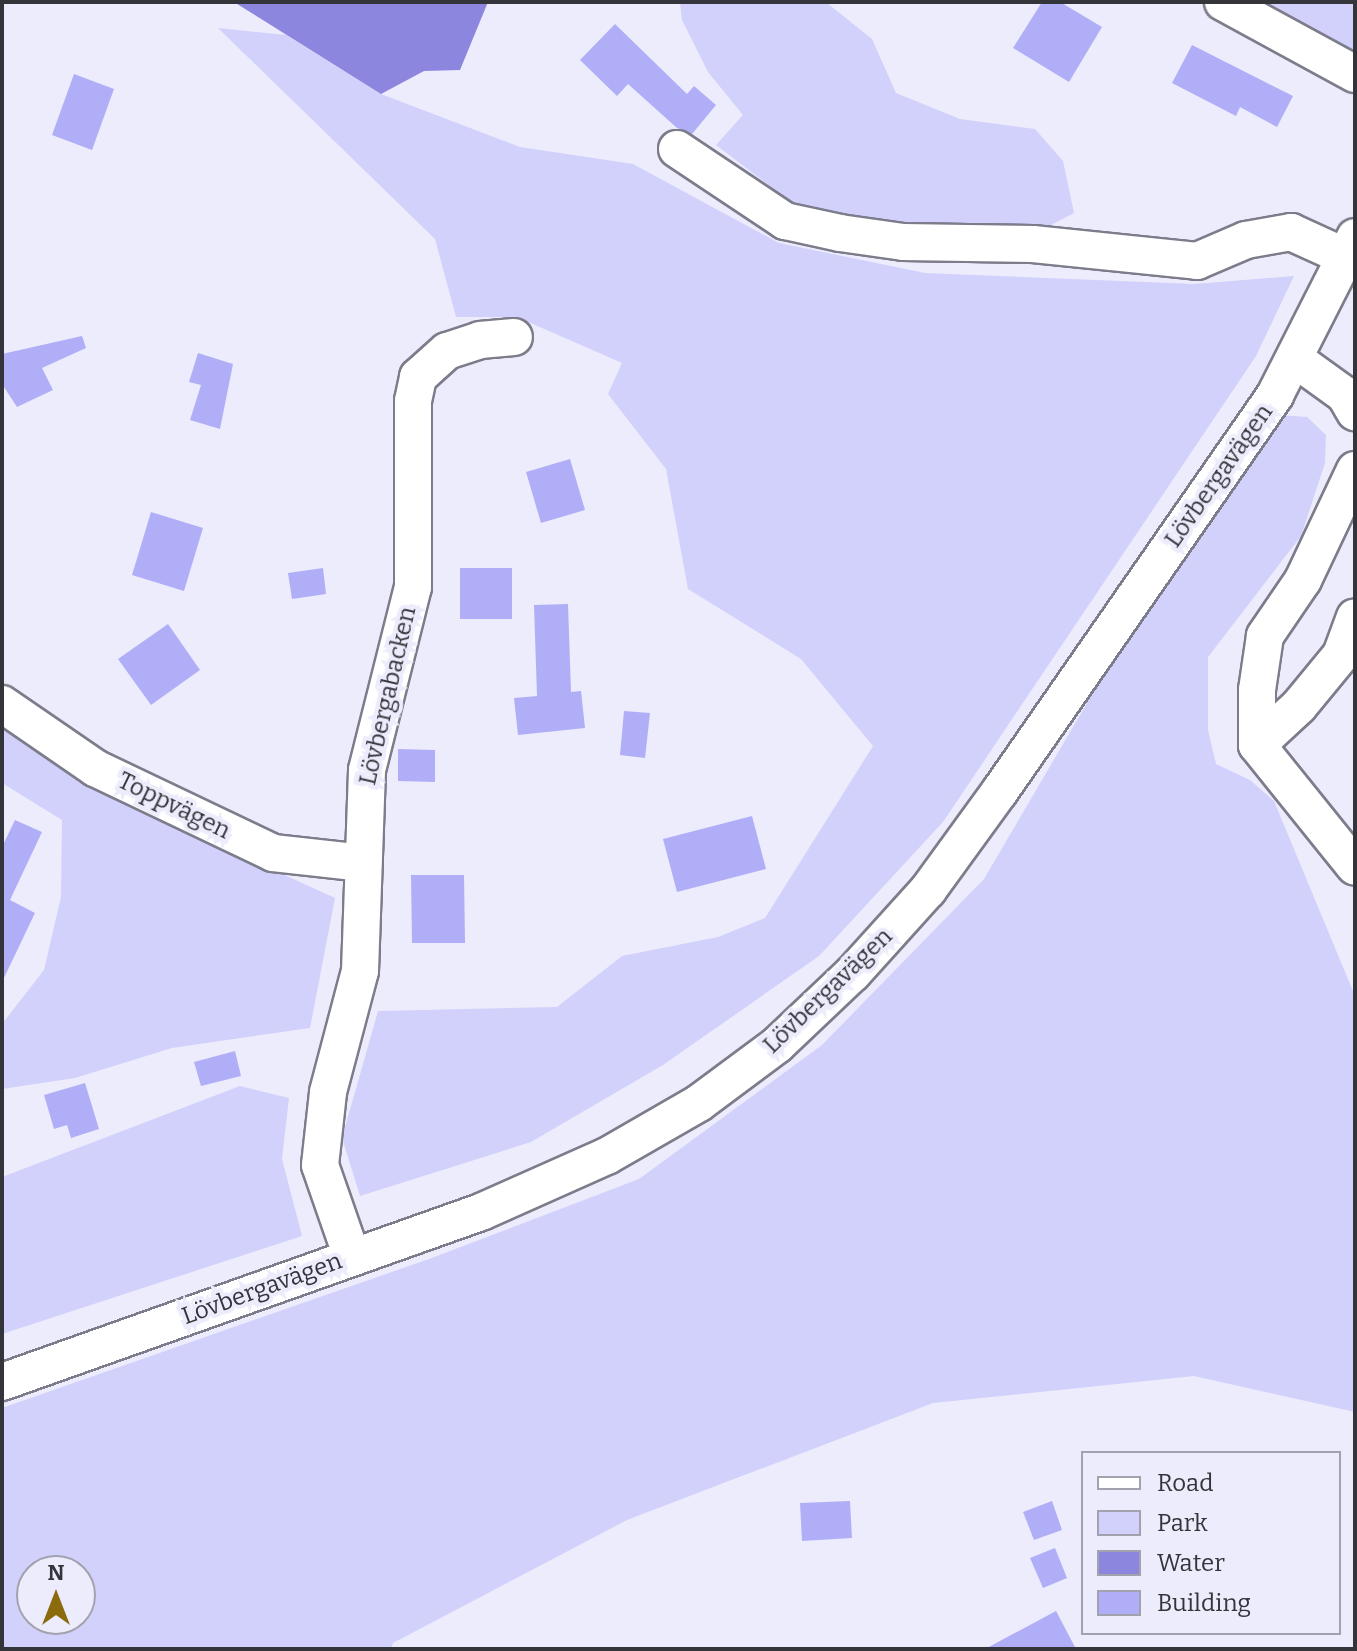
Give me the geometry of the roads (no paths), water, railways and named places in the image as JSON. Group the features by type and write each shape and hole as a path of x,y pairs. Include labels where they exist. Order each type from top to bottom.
{"street":[{"path":"1223,2 1355,74"},
{"path":"677,149 785,221 840,233 903,242 1033,244 1197,261 1246,240 1291,232 1350,247"},
{"name":"Lövbergavägen","path":"2,1382 481,1212 620,1148 699,1103 777,1045 853,973 928,890 1000,791 1295,359 1350,247"},
{"name":"Lövbergabacken","path":"352,1257 320,1165 328,1092 360,971 367,770 413,587 413,401 418,377 447,351 480,340 514,337"},
{"path":"1295,359 1352,403"},
{"path":"1355,470 1310,567 1265,636 1257,690 1257,745 1355,867"},
{"path":"1257,745 1299,706 1341,655 1355,617"},
{"name":"Toppvägen","path":"2,704 95,768 273,853 363,863"}],"water":[{"path":"234,2 488,2 460,70 424,71 381,94"}]}
